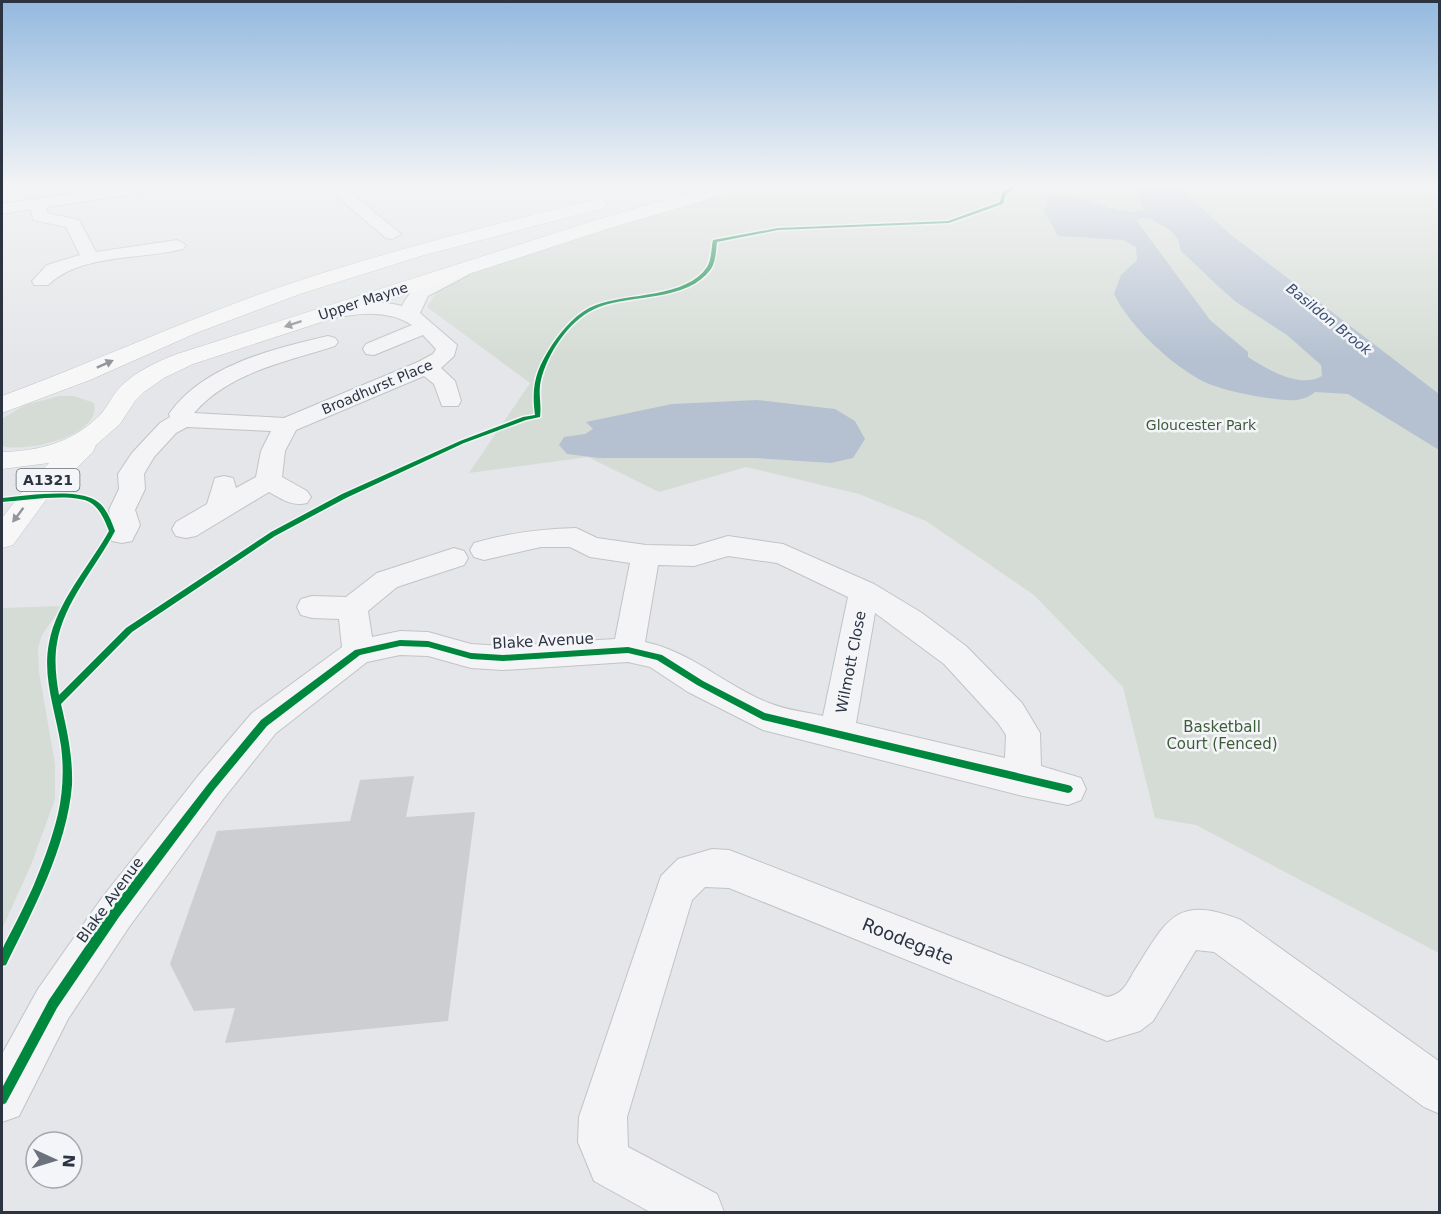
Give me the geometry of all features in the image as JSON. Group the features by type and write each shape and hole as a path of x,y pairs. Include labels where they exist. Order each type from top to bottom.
{"main road":[{"path":"7,401 51,387 188,328 330,277 443,244"},
{"name":"Upper Mayne","path":"2,460 15,461 57,452 109,420 129,392 165,367 544,244"},
{"path":"51,387 97,386 111,392 117,402 109,420"},
{"name":"A1321","path":"2,538 41,487 109,420"}],"street":[{"path":"83,244 90,258"},
{"path":"41,281 54,269 90,258 177,245"},
{"path":"417,321 412,299 425,288 478,264"},
{"path":"320,315 361,308 384,309 417,321"},
{"path":"374,349 417,321"},
{"name":"Broadhurst Place","path":"183,420 287,425 426,367 444,356 447,350 446,345 417,321"},
{"path":"122,534 126,525 122,510 132,489 131,474 144,453 168,428 183,420 181,414 186,407 214,384 228,376 328,342"},
{"path":"426,367 444,381 450,401"},
{"path":"269,481 269,460 274,444 287,425"},
{"path":"186,529 222,496 269,481 298,497"},
{"path":"484,550 541,538 576,537 590,547 646,555 694,556 728,546 783,554 864,591 911,621 955,655 1010,713 1023,733 1023,780"},
{"path":"628,650 646,555"},
{"path":"358,652 353,608 369,589 382,580 454,558"},
{"name":"Wilmott Close","path":"837,733 864,591"},
{"path":"312,607 353,608"},
{"name":"Blake Avenue","path":"2,1099 53,1004 115,913 211,787 264,723 358,652 400,643 428,645 471,656 503,658 628,650 659,657 700,683 763,716 1068,789"},
{"name":"Roodegate","path":"699,1212 611,1164 603,1142 603,1117 675,890 683,878 696,869 711,865 729,869 1037,993 1107,1018 1124,1016 1138,1006 1182,934 1189,930 1211,929 1226,935 1440,1091"}],"green space":[{"name":"Gloucester Park","path":"559,244 1439,244 1439,953 1196,825 1155,818 1123,687 1034,595 926,521 859,494 746,467 659,492 588,457 469,473 530,383 427,307 443,281"},
{"path":"59,396 74,396 94,403 93,415 86,425 60,440 27,447 2,446 2,419 25,405"},
{"path":"62,606 42,635 38,648 39,672 55,764 55,799 31,865 2,929 2,608"}],"water":[{"name":"Basildon Brook","path":"1130,244 1154,244 1210,320 1248,352 1248,357 1274,372 1294,379 1304,380 1322,376 1321,365 1287,335 1236,302 1181,251 1179,244 1243,244 1439,394 1439,450 1348,394 1315,392 1310,396 1292,400 1267,398 1223,389 1209,384 1182,368 1142,333 1121,307 1114,294 1121,275 1137,260 1136,247"},
{"path":"757,400 835,409 855,421 865,439 853,458 831,463 755,458 599,458 567,454 559,445 564,437 585,434 593,429 586,422 672,404"}],"building":[{"path":"414,776 406,817 475,812 448,1021 225,1043 235,1008 194,1011 170,964 217,831 350,821 360,780"}],"cycle path":[{"path":"56,703 129,630 273,534 344,496 462,442 525,418 538,416 536,389 543,365 558,340 576,319 587,311 610,302 657,294 687,285 709,268 715,244"},
{"path":"2,500 60,496 82,497 98,506 112,531 70,599 53,643 52,672 67,760 67,785 63,811 47,864 2,961"},
{"path":"2,1099 53,1004 115,913 211,787 264,723 358,652 400,643 428,644 471,656 503,658 628,650 659,657 700,683 763,716 1068,789"}],"park label":[{"name":"Basketball Court (Fenced)","path":"1222,736"}]}
